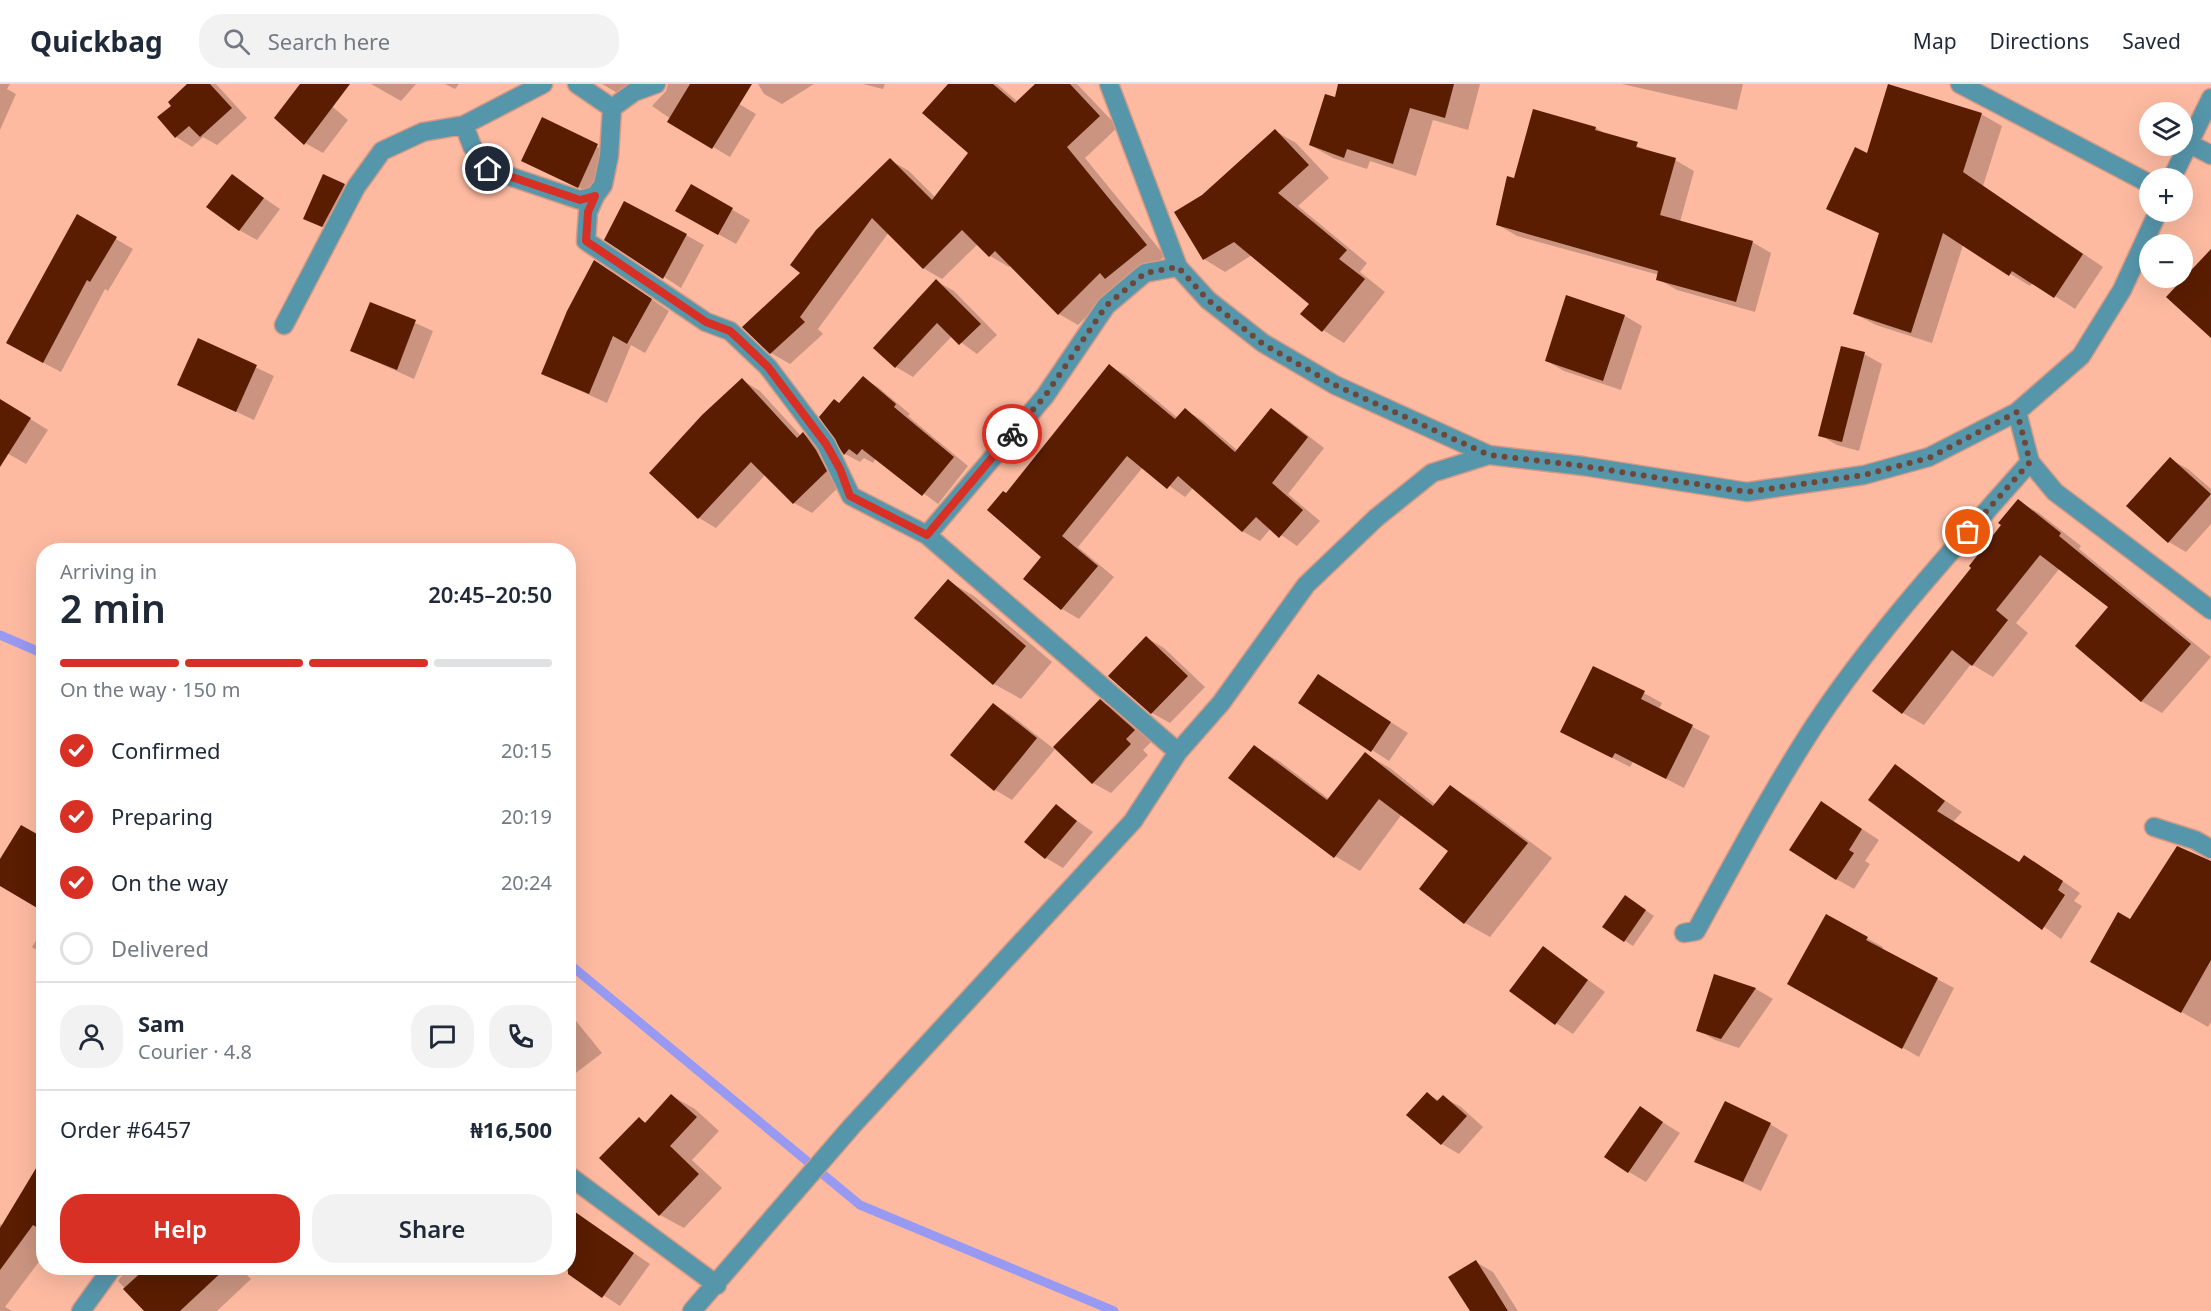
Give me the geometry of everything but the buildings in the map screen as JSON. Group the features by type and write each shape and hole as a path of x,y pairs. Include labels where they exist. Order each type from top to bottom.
{"street":[{"path":"284,325 356,187 381,151 423,132 464,125 543,84"},
{"path":"577,84 612,108"},
{"path":"656,84 633,92 612,108 605,176 603,185 588,212 586,241 706,322 730,331 768,367 826,444 840,469 850,496 927,535 1178,752"},
{"path":"1109,84 1178,267 1208,300 1263,344 1335,385 1489,455 1583,466 1747,492 1864,475 1929,458 2017,412 2081,356 2121,290 2153,222"},
{"path":"1960,84 2139,178"},
{"path":"2193,133 2211,98"},
{"path":"464,125 472,146 488,169 580,200 595,196"},
{"path":"2193,146 2211,155"},
{"path":"927,535 1045,396 1106,306 1145,273 1178,267"},
{"path":"2017,412 2030,462 2055,492 2211,610"},
{"path":"692,1311 860,1118 1133,821 1178,752 1221,703 1306,585 1368,526 1432,473 1489,455"},
{"path":"1684,933 1696,931 1746,839 1815,726 1841,690 1886,629 2030,462"},
{"path":"2154,827 2195,840 2211,849"},
{"path":"576,1181 717,1285"},
{"path":"81,1311 107,1275"}],"waterway":[{"path":"0,635 36,651"},
{"path":"576,970 860,1205 1114,1311"}],"way so far":[{"path":"1012,434 1045,396 1106,306 1145,273 1178,267 1208,300 1263,344 1335,385 1489,455 1583,466 1747,492 1864,475 1929,458 2017,412 2030,462 1968,532"}],"route":[{"path":"488,169 505,177 580,200 595,196 588,212 586,241 706,322 730,331 768,367 826,444 840,469 850,496 927,535 1012,434"}]}
